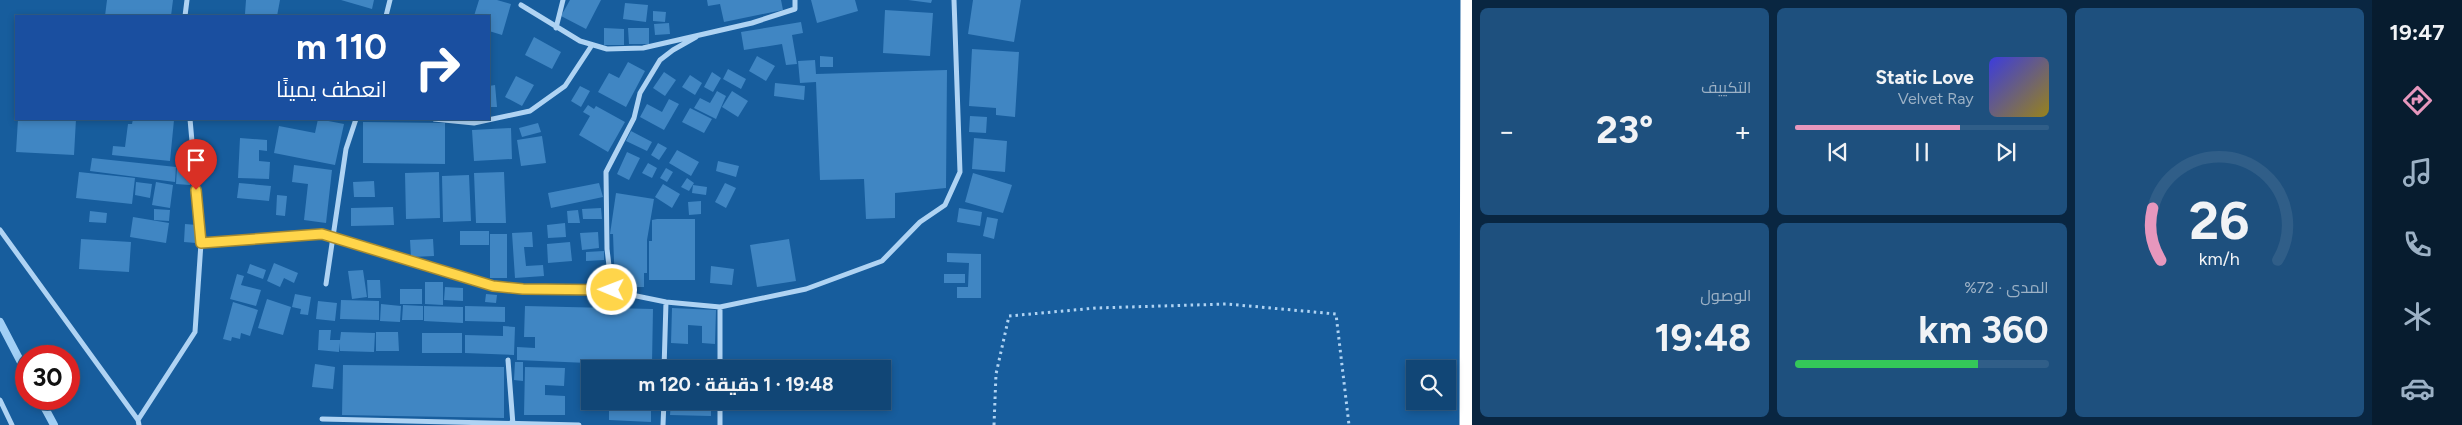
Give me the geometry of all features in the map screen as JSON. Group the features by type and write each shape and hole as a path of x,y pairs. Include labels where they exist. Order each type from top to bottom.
{"highway":[{"path":"1467,425 1468,0"}],"street":[{"path":"185,15 187,0"},
{"path":"386,15 390,0"},
{"path":"556,28 563,0"},
{"path":"521,5 556,28 592,45 607,49 643,48 752,23 795,9 794,0"},
{"path":"201,243 322,234 493,286 523,289 612,290 666,302 720,307 806,288 882,261 920,222 945,205 960,172 954,0"},
{"path":"612,290 607,250 606,172 634,118 640,93 660,60 673,50 702,34"},
{"path":"490,120 530,111 564,86 592,45"},
{"path":"0,230 138,423 195,332 201,243 190,120"},
{"path":"326,284 346,149 356,120"},
{"path":"444,120 474,123 488,120"},
{"path":"664,360 666,302"},
{"path":"720,307 720,360"},
{"path":"508,360 513,424"},
{"path":"0,400 12,425"},
{"path":"663,425 664,410"},
{"path":"720,410 720,425"},
{"path":"322,419 579,425"}],"path":[{"path":"994,425 996,374 1009,316 1096,308 1226,304 1336,314 1349,425"}],"building":[{"path":"107,0 173,0 171,15 105,15"},
{"path":"246,0 280,0 277,15 245,14"},
{"path":"341,0 374,0 372,9"},
{"path":"479,0 497,0 511,4 502,35 490,31 490,15 474,15"},
{"path":"570,0 601,0 586,29 561,16"},
{"path":"707,0 781,0 783,10 724,22 720,4 708,6"},
{"path":"811,0 855,0 858,11 817,23"},
{"path":"908,0 932,0 931,3"},
{"path":"973,0 1021,0 1014,42 968,34"},
{"path":"625,3 648,5 646,22 623,19"},
{"path":"885,10 933,13 930,56 883,53"},
{"path":"653,11 666,12 665,22 653,21"},
{"path":"801,22 803,33 792,35 797,64 786,65 782,44 744,50 741,32"},
{"path":"669,23 670,34 655,35 654,24"},
{"path":"604,28 624,29 624,45 604,45"},
{"path":"628,28 649,28 649,44 629,44"},
{"path":"534,37 561,52 552,69 525,55"},
{"path":"972,49 1019,52 1015,117 996,115 996,108 969,106"},
{"path":"757,56 775,66 766,81 749,71"},
{"path":"820,56 833,57 833,67 820,67"},
{"path":"815,60 816,74 947,70 946,188 895,193 895,218 866,219 864,179 820,180 816,82 800,83 798,61"},
{"path":"628,62 645,71 626,107 598,92 609,73 619,78"},
{"path":"728,69 746,79 741,89 723,79"},
{"path":"664,72 676,80 665,96 653,88"},
{"path":"712,72 721,78 713,92 704,87"},
{"path":"690,75 702,83 695,95 682,87"},
{"path":"516,76 534,85 522,106 505,97"},
{"path":"775,83 805,86 804,100 774,96"},
{"path":"495,85 497,107 490,107 490,86"},
{"path":"580,86 590,91 581,107 571,101"},
{"path":"717,91 726,96 716,119 694,108 700,98 710,103"},
{"path":"732,91 748,101 738,117 722,107"},
{"path":"669,99 679,104 664,130 640,117 647,104 662,112"},
{"path":"588,105 594,109 596,106 625,122 608,152 579,135 590,116 583,112"},
{"path":"690,108 712,119 704,133 682,122"},
{"path":"970,116 987,117 986,133 969,132"},
{"path":"18,120 76,120 74,155 16,152"},
{"path":"133,120 174,120 170,161 112,155 113,146 125,147 128,124 132,124"},
{"path":"318,120 344,124 335,165 274,153 279,126 315,133"},
{"path":"363,122 445,123 445,164 363,163"},
{"path":"538,123 541,132 522,137 519,128"},
{"path":"511,128 512,159 474,161 472,130"},
{"path":"631,131 652,142 647,151 626,141"},
{"path":"542,136 546,163 521,166 517,140"},
{"path":"240,138 267,140 267,151 259,150 259,161 270,162 269,179 238,178"},
{"path":"974,138 1007,141 1005,172 972,169"},
{"path":"658,143 667,148 659,160 651,155"},
{"path":"677,150 699,162 691,176 669,163"},
{"path":"627,152 640,158 629,180 617,174"},
{"path":"92,158 176,167 175,182 90,171"},
{"path":"718,161 739,166 736,177 716,171"},
{"path":"648,163 657,168 652,178 642,173"},
{"path":"294,165 332,170 326,223 304,220 308,184 292,182"},
{"path":"177,166 191,167 190,185 176,184"},
{"path":"666,168 673,172 667,182 660,178"},
{"path":"79,172 135,178 132,204 76,198"},
{"path":"439,172 440,218 406,219 405,173"},
{"path":"504,172 506,223 476,223 474,173"},
{"path":"973,173 1012,185 1003,213 965,202"},
{"path":"469,175 471,221 443,222 442,176"},
{"path":"687,178 694,183 689,191 681,187"},
{"path":"374,181 375,197 354,197 353,182"},
{"path":"136,182 152,184 150,198 135,195"},
{"path":"156,182 173,185 170,208 152,205"},
{"path":"239,183 271,186 269,201 237,198"},
{"path":"599,183 603,197 551,208 548,193"},
{"path":"725,183 736,188 726,208 715,202"},
{"path":"663,184 680,194 672,208 655,197"},
{"path":"693,185 707,187 706,195 692,193"},
{"path":"616,193 654,199 647,240 647,273 644,273 644,287 615,287 613,234 610,234"},
{"path":"277,195 287,196 285,216 276,215"},
{"path":"701,201 701,214 689,215 688,202"},
{"path":"393,207 394,225 351,226 351,208"},
{"path":"601,208 602,219 583,219 582,209"},
{"path":"959,208 982,212 980,226 957,222"},
{"path":"154,209 170,210 169,221 154,220"},
{"path":"578,210 580,223 568,223 567,211"},
{"path":"90,211 107,213 106,223 89,222"},
{"path":"133,217 169,223 166,243 130,237"},
{"path":"987,217 998,219 994,239 983,236"},
{"path":"695,219 695,280 649,280 649,241 652,241 652,220"},
{"path":"565,223 566,237 548,238 547,225"},
{"path":"185,224 197,225 196,243 184,242"},
{"path":"460,231 489,231 489,245 460,245"},
{"path":"532,232 533,247 524,247 526,266 543,265 544,276 515,278 512,233"},
{"path":"598,232 599,248 582,250 580,233"},
{"path":"490,234 507,234 507,278 490,278"},
{"path":"81,239 131,242 129,272 79,269"},
{"path":"433,239 434,256 411,257 410,240"},
{"path":"789,239 796,281 757,287 750,245"},
{"path":"570,242 572,261 548,263 547,244"},
{"path":"604,251 604,260 586,261 586,252"},
{"path":"947,253 981,254 981,298 957,298 957,287 968,287 969,263 947,262"},
{"path":"274,263 298,273 294,283 284,278 280,287 267,281"},
{"path":"250,264 266,270 263,279 247,273"},
{"path":"711,266 734,269 732,285 710,283"},
{"path":"363,270 367,297 352,299 348,271"},
{"path":"237,274 244,276 241,285 261,290 256,306 230,299"},
{"path":"944,274 965,274 965,283 944,283"},
{"path":"367,280 380,280 381,298 368,298"},
{"path":"425,282 443,282 443,305 425,304"},
{"path":"445,287 463,288 463,301 444,300"},
{"path":"400,289 422,289 422,304 400,304"},
{"path":"295,294 311,297 308,315 300,314 301,309 292,307"},
{"path":"486,294 497,295 496,303 485,302"},
{"path":"267,299 291,307 283,335 258,328"},
{"path":"341,300 379,301 379,320 340,319"},
{"path":"318,301 337,303 335,321 316,319"},
{"path":"233,302 258,310 250,336 241,333 240,339 232,337 231,341 223,339"},
{"path":"381,304 401,306 400,322 380,321"},
{"path":"403,305 423,306 423,320 402,320"},
{"path":"424,306 463,307 463,323 424,321"},
{"path":"465,306 505,307 505,322 465,321"},
{"path":"525,306 653,309 652,360 581,360 581,363 517,360 517,347 535,348 535,337 524,337"},
{"path":"672,308 716,310 715,344 702,343 702,326 688,325 688,344 671,343"},
{"path":"503,326 515,327 514,355 465,353 465,335 503,336"},
{"path":"319,330 331,330 330,340 340,340 341,332 375,333 374,352 340,351 340,343 339,352 318,350"},
{"path":"376,332 398,332 399,351 376,351"},
{"path":"422,333 462,333 462,353 422,353"},
{"path":"515,362 523,362 523,381 514,380"},
{"path":"315,364 335,367 333,389 312,387"},
{"path":"343,365 504,367 504,418 342,415"},
{"path":"525,367 565,368 564,386 545,385 545,395 565,396 565,415 524,415"},
{"path":"609,410 651,410 651,422 609,420"},
{"path":"670,410 711,410 711,416 670,415"}],"waterway":[{"path":"0,322 15,351"},
{"path":"46,410 54,425"}],"route":[{"path":"196,190 201,243 322,234 493,286 523,289 612,290"}]}
